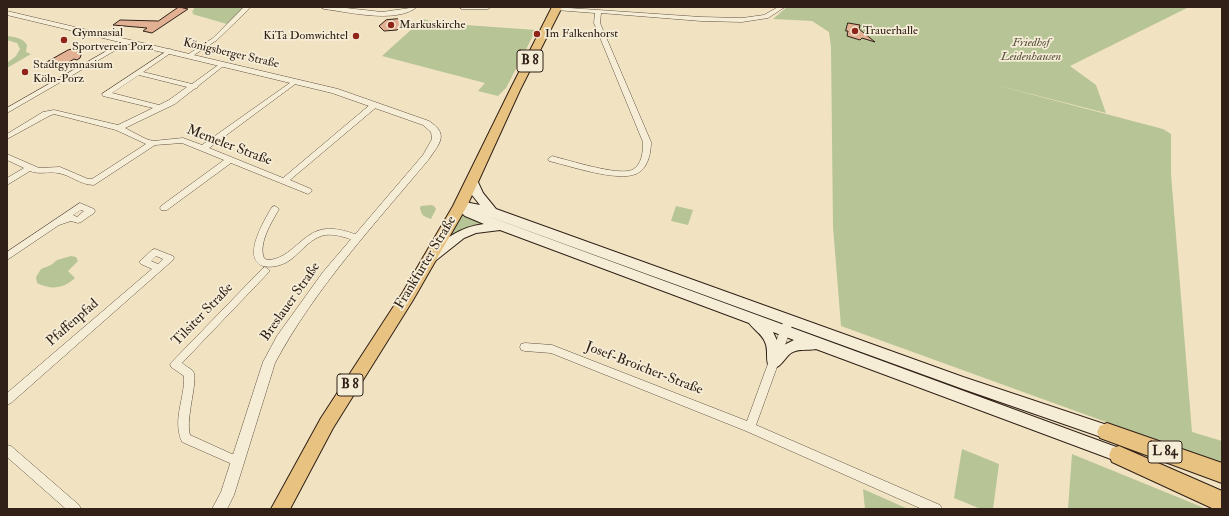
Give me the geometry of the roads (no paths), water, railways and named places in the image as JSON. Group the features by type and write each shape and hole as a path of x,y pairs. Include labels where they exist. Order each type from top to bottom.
{"highway":[{"name":"L 84","path":"1107,432 1222,473"},
{"name":"L 84","path":"1119,455 1222,493"},
{"path":"1119,455 1222,502"}],"main road":[{"name":"Frankfurter Straße","path":"280,509 327,423 428,261 460,206 514,90 556,8"},
{"path":"472,180 478,195 492,212"},
{"name":"L 84","path":"460,206 492,212 787,325 1107,432"},
{"name":"L 84","path":"460,206 469,214 748,317 787,325 822,344 1119,455"},
{"path":"428,261 451,240 469,230 483,227 504,227"},
{"path":"748,317 762,328 772,341 775,354 774,363"},
{"path":"774,363 786,349 791,346 797,344 822,344"}],"street":[{"path":"189,56 215,39 248,7"},
{"path":"324,7 393,13 401,12 414,7"},
{"path":"462,7 488,7"},
{"path":"556,8 701,19 748,20 766,17 782,7"},
{"path":"552,159 616,174 633,172 642,165 647,154 647,142 598,23 598,11"},
{"name":"Königsberger Straße","path":"7,13 335,91 426,123 438,134 437,140"},
{"path":"7,111 126,42"},
{"path":"161,108 106,94 170,51"},
{"path":"119,128 161,108 195,87 223,64"},
{"path":"139,73 195,87"},
{"path":"203,148 296,81"},
{"path":"284,181 375,105"},
{"name":"Memeler Straße","path":"7,137 46,114 54,112 119,128 139,140 153,143 183,140 308,191"},
{"name":"Breslauer Straße","path":"219,509 227,495 269,362 289,326 357,238 405,184 437,140"},
{"path":"7,157 38,171 60,170 86,182 94,182 153,143"},
{"path":"164,208 231,159"},
{"path":"7,182 30,168"},
{"path":"275,209 258,246 257,254 259,260 264,263 275,263 286,258 305,241 318,234 330,231 357,238"},
{"path":"7,257 60,222"},
{"name":"Pfaffenpfad","path":"7,400 159,268"},
{"name":"Tilsiter Straße","path":"239,458 232,459 186,438 182,429 182,421 190,381 189,374 175,364 265,271"},
{"path":"750,427 787,325"},
{"name":"Josef-Broicher-Straße","path":"525,347 552,349 750,427 936,509"},
{"path":"7,450 75,509"}],"place":[{"name":"Markuskirche","path":"391,25"},
{"name":"Trauerhalle","path":"855,31"},
{"name":"Im Falkenhorst","path":"537,34"},
{"name":"KiTa Domwichtel","path":"356,36"},
{"name":"Gymnasial Sportverein Porz","path":"64,40"},
{"name":"Stadtgymnasium Köln-Porz","path":"25,72"}],"park label":[{"name":"Friedhof Leidenhausen","path":"1031,50"}]}
